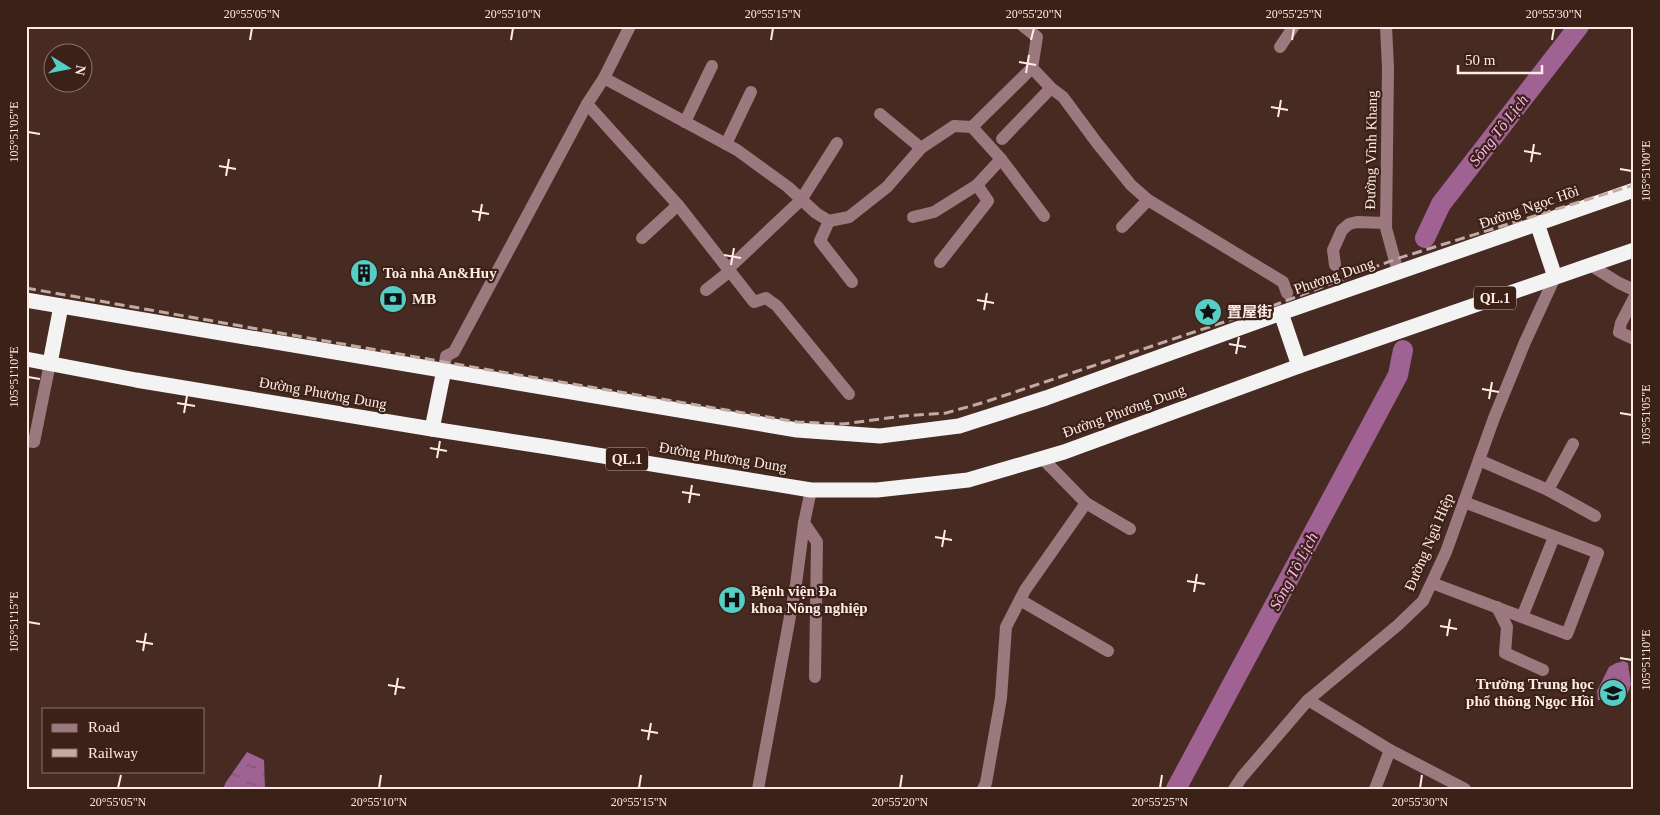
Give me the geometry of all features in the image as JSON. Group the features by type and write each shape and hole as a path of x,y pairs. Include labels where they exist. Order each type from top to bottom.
{"highway":[{"name":"Đường Ngọc Hồi","path":"1398,272 1634,190"},
{"path":"1537,223 1556,277"},
{"name":"QL.1","path":"1556,277 1634,250"},
{"name":"Phương Dung","path":"1281,313 1398,272"},
{"name":"Đường Phương Dung","path":"26,358 146,381 811,490 877,490 968,480 1073,449 1299,366 1556,277"},
{"path":"26,300 797,430 880,436 959,426 1046,398 1281,313 1299,366"},
{"path":"50,363 61,306"},
{"path":"432,429 444,370"}],"street":[{"path":"444,370 446,356 454,352 587,104 604,78 630,26"},
{"path":"972,127 1032,68 1037,37 1023,26"},
{"path":"1280,47 1294,26"},
{"name":"Đường Vĩnh Khang","path":"1386,26 1388,68 1386,223 1398,272"},
{"path":"685,122 712,66"},
{"path":"1032,68 1051,88 1063,97 1097,143 1131,184 1148,200 1283,282 1287,293"},
{"path":"604,78 737,150 788,187 816,213 828,220 849,217 887,187 921,148 954,126 972,127 1001,159 1044,216"},
{"path":"1002,139 1051,88"},
{"path":"726,144 750,92"},
{"path":"587,104 678,204 754,302 766,298 777,306 849,394"},
{"path":"880,114 921,148"},
{"path":"706,290 802,200 837,143"},
{"path":"913,218 934,212 977,185 1001,159"},
{"path":"940,262 988,201 977,185"},
{"path":"1122,226 1148,200"},
{"path":"642,238 678,204"},
{"path":"828,220 820,241 852,282"},
{"path":"1335,265 1333,250 1342,230 1349,224 1358,222 1386,223"},
{"path":"1590,264 1619,283 1634,290"},
{"name":"Đường Ngũ Hiệp","path":"1234,789 1242,777 1308,700 1424,601 1446,552 1494,418 1556,277"},
{"path":"1634,298 1619,332 1634,339"},
{"path":"26,441 34,442 50,363"},
{"path":"1548,490 1573,444"},
{"path":"1042,458 1086,503 1130,529"},
{"path":"1479,460 1548,490 1595,516"},
{"path":"758,789 811,490"},
{"path":"1432,583 1568,634 1598,553 1464,502"},
{"path":"983,789 986,783 1001,698 1006,627 1025,590 1086,503"},
{"path":"804,523 817,542 815,677"},
{"path":"1522,617 1554,537"},
{"path":"1020,600 1108,651"},
{"path":"1497,607 1507,627 1505,653 1543,670"},
{"path":"1308,700 1390,750 1465,789"},
{"path":"1375,789 1390,750"}],"water":[{"path":"1623,661 1628,663 1631,685 1626,697 1615,701 1598,700 1597,691 1609,667"},
{"path":"247,752 264,760 265,789 223,789 226,782"}],"waterway":[{"name":"Sông Tô Lịch","path":"1425,238 1441,204 1579,26"},
{"name":"Sông Tô Lịch","path":"1176,789 1398,375 1403,350"}],"railway":[{"path":"26,288 797,422 843,424 903,416 946,413 985,402 1275,305 1396,259 1634,185"}],"place":[{"name":"Toà nhà An&Huy","path":"364,273"},
{"name":"MB","path":"393,299"},
{"name":"置屋街","path":"1208,312"},
{"name":"Bệnh viện Đa khoa Nông nghiệp","path":"732,600"},
{"name":"Trường Trung học phổ thông Ngọc Hồi","path":"1613,693"}]}
